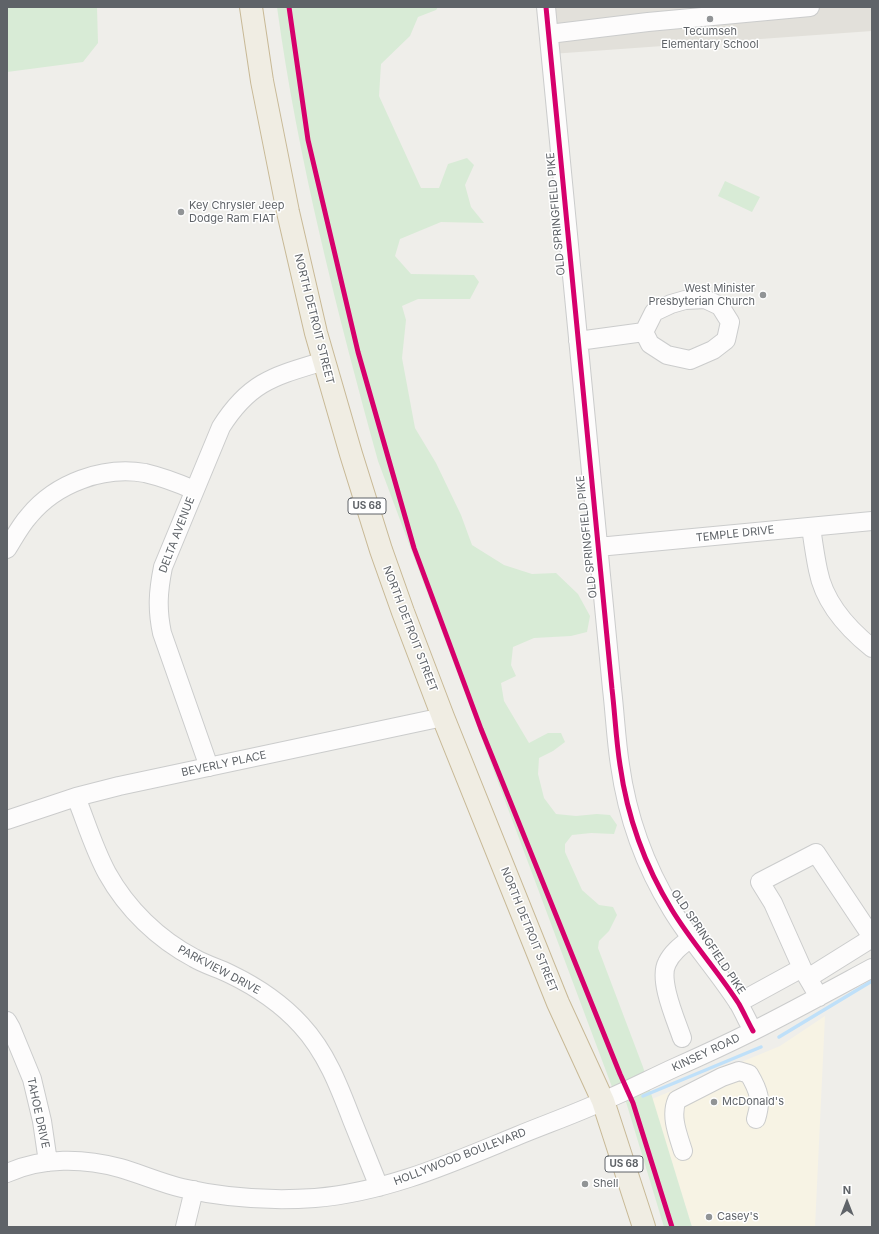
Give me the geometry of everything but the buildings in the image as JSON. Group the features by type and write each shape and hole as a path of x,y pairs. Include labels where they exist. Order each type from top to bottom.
{"highway":[{"name":"NORTH DETROIT STREET","path":"251,7 262,81 288,212 316,333 380,550 444,717 558,1003 603,1101 644,1227"}],"street":[{"name":"OLD SPRINGFIELD PIKE","path":"546,7 620,764 626,796 636,830 653,874 669,906 738,1003 753,1031"},
{"path":"549,34 810,7"},
{"path":"705,299 720,306 730,322 726,340 713,350 690,360 667,355 650,344 644,332 654,312 671,304 685,300 705,299"},
{"path":"578,341 644,332"},
{"name":"DELTA AVENUE","path":"209,767 162,634 158,608 158,587 163,568 221,427 230,412 241,400 273,377 324,361"},
{"path":"7,549 18,530 38,506 61,489 85,478 115,472 144,473 160,477 194,490"},
{"name":"TEMPLE DRIVE","path":"598,547 872,521"},
{"path":"811,527 818,571 829,599 839,615 852,631 872,648"},
{"name":"BEVERLY PLACE","path":"7,820 76,797 119,786 444,717"},
{"name":"PARKVIEW DRIVE","path":"76,797 107,873 122,896 140,918 171,944 193,958 229,973 264,993 290,1014 312,1038 338,1083 379,1187"},
{"path":"738,1003 805,973 872,937 816,853 760,882 773,903 805,973 819,997"},
{"path":"682,1038 666,994 665,972 666,964 688,934"},
{"name":"KINSEY ROAD","path":"603,1101 753,1031 872,968"},
{"name":"TAHOE DRIVE","path":"7,1021 32,1079 42,1121 48,1162"},
{"path":"684,1151 675,1124 674,1107 677,1100 722,1077 739,1071 749,1074 757,1088 760,1107 756,1119"},
{"name":"HOLLYWOOD BOULEVARD","path":"7,1172 48,1162 76,1161 104,1164 161,1182 194,1190 245,1198 291,1199 336,1195 379,1187 431,1171 603,1101"},
{"path":"185,1227 194,1190"}],"shaded area":[{"name":"Tecumseh Elementary School","path":"546,7 872,7 872,31 551,54"},
{"path":"825,1016 815,1227 692,1227 652,1099 780,1046"}],"green space":[{"path":"7,7 97,7 98,43 83,62 7,72"},
{"path":"277,7 438,7 436,10 418,17 410,36 381,64 379,96 421,188 439,188 448,164 467,158 474,165 465,185 471,207 484,223 441,222 400,239 395,256 411,274 474,275 479,282 470,299 418,299 402,306 406,320 402,358 415,428 436,463 461,515 472,545 504,565 532,574 556,573 578,594 590,616 587,632 571,636 534,638 513,647 511,665 516,676 501,683 504,701 529,743 548,733 561,733 565,742 553,751 539,758 538,774 544,798 556,814 576,816 597,814 610,815 617,825 614,834 591,833 572,835 565,844 565,852 582,890 599,905 613,907 617,915 609,931 599,941 598,948 643,1067 692,1227 664,1227 623,1092 615,1095 378,461 348,348 307,179"},
{"path":"725,181 760,197 752,212 718,196"}],"waterway":[{"path":"779,1037 872,981"},
{"path":"643,1096 761,1047"}],"cycle path":[{"path":"289,7 308,140 358,352 414,548 481,729 633,1103 672,1227"},
{"path":"546,7 617,737 623,784 638,840 653,876 672,910 696,946 739,1004 753,1031"}],"place":[{"name":"Tecumseh Elementary School","path":"710,19"},
{"name":"Key Chrysler Jeep Dodge Ram FIAT","path":"181,212"},
{"name":"West Minister Presbyterian Church","path":"763,295"},
{"name":"McDonald's","path":"714,1102"},
{"name":"Shell","path":"585,1184"},
{"name":"Casey's","path":"709,1217"}]}
